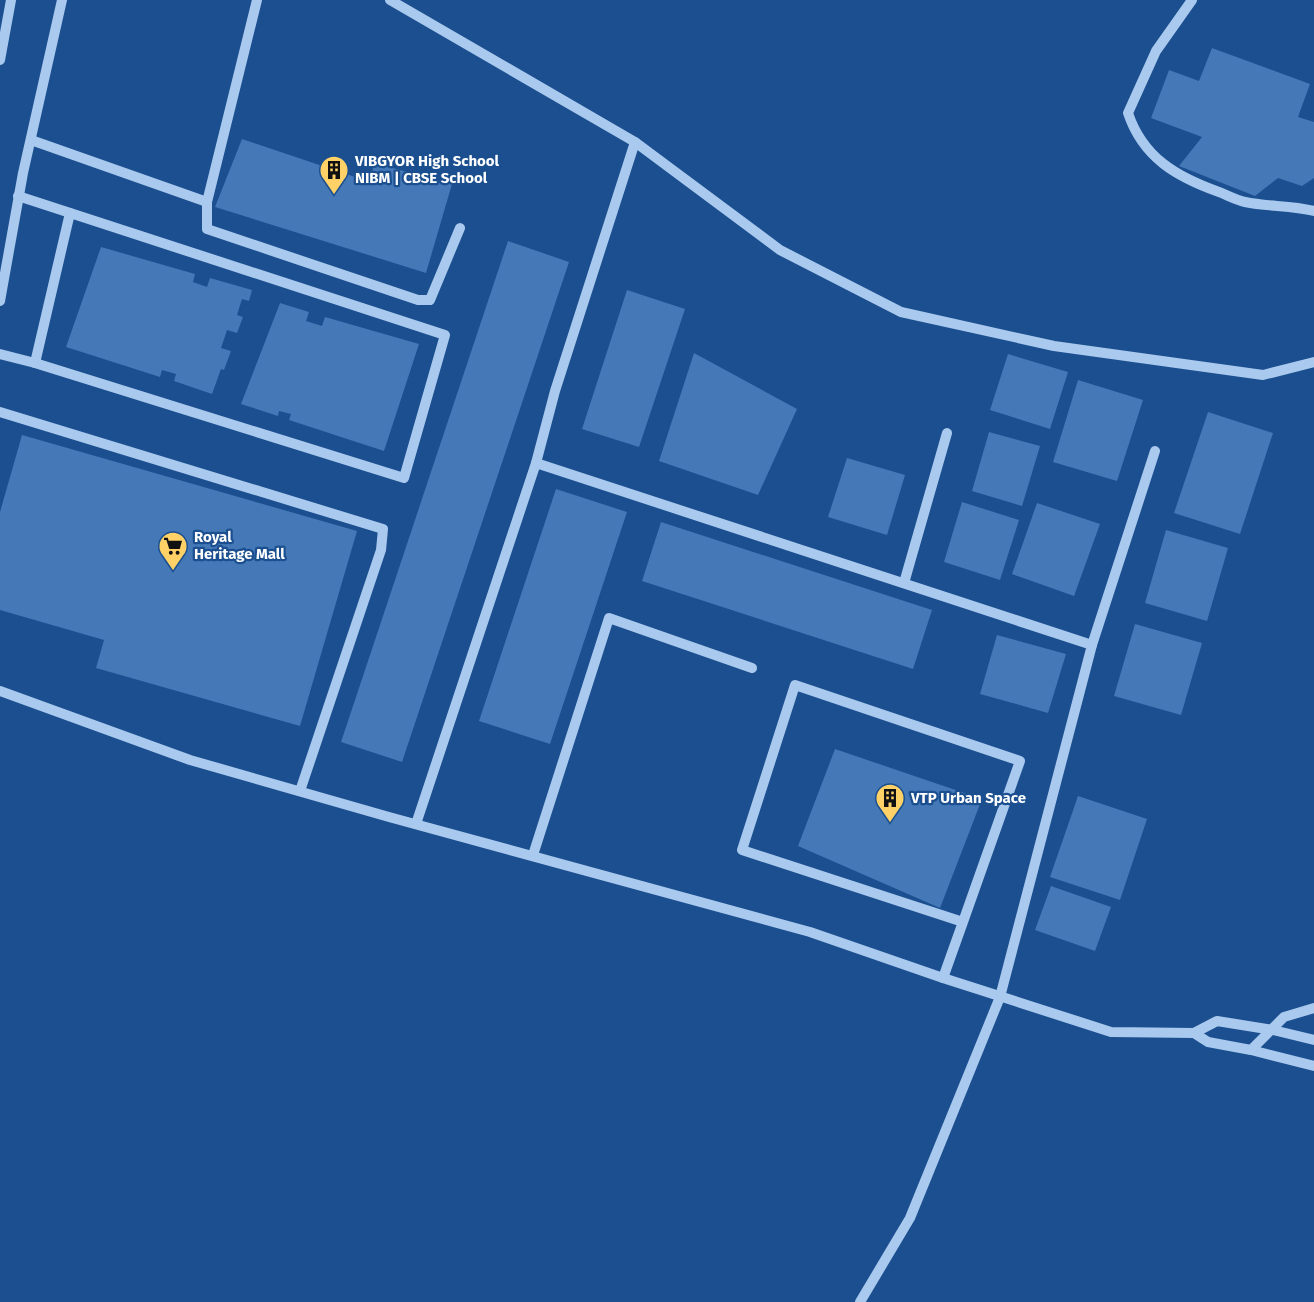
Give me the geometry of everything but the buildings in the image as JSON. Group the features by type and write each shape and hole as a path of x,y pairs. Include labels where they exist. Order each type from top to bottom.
{"street":[{"path":"0,60 11,0"},
{"path":"0,301 18,196 62,0"},
{"path":"256,0 207,202 207,229 418,300 430,300 460,228"},
{"path":"390,0 635,142 780,250 901,312 1054,346 1263,375 1314,362"},
{"path":"1192,0 1156,51 1128,113 1134,132 1153,155 1174,172 1205,187 1244,202 1297,206 1314,211"},
{"path":"31,140 207,202"},
{"path":"416,824 536,463 555,391 635,142"},
{"path":"0,354 404,478 445,335 18,196"},
{"path":"35,363 69,213"},
{"path":"0,412 382,529 381,550 300,791"},
{"path":"904,583 947,433"},
{"path":"860,1302 910,1218 1000,997 1092,645 1155,451"},
{"path":"536,463 1092,645"},
{"path":"533,855 609,618 752,668"},
{"path":"943,978 963,922 1020,761 795,685 742,850 963,922"},
{"path":"0,691 190,760 810,932 1111,1032 1194,1033 1217,1021 1314,1040"},
{"path":"1251,1050 1284,1017 1314,1008"},
{"path":"1194,1033 1208,1042 1314,1066"}],"place":[{"name":"VIBGYOR High School NIBM | CBSE School","path":"334,196"},
{"name":"Royal Heritage Mall","path":"173,572"},
{"name":"VTP Urban Space","path":"890,824"}]}
